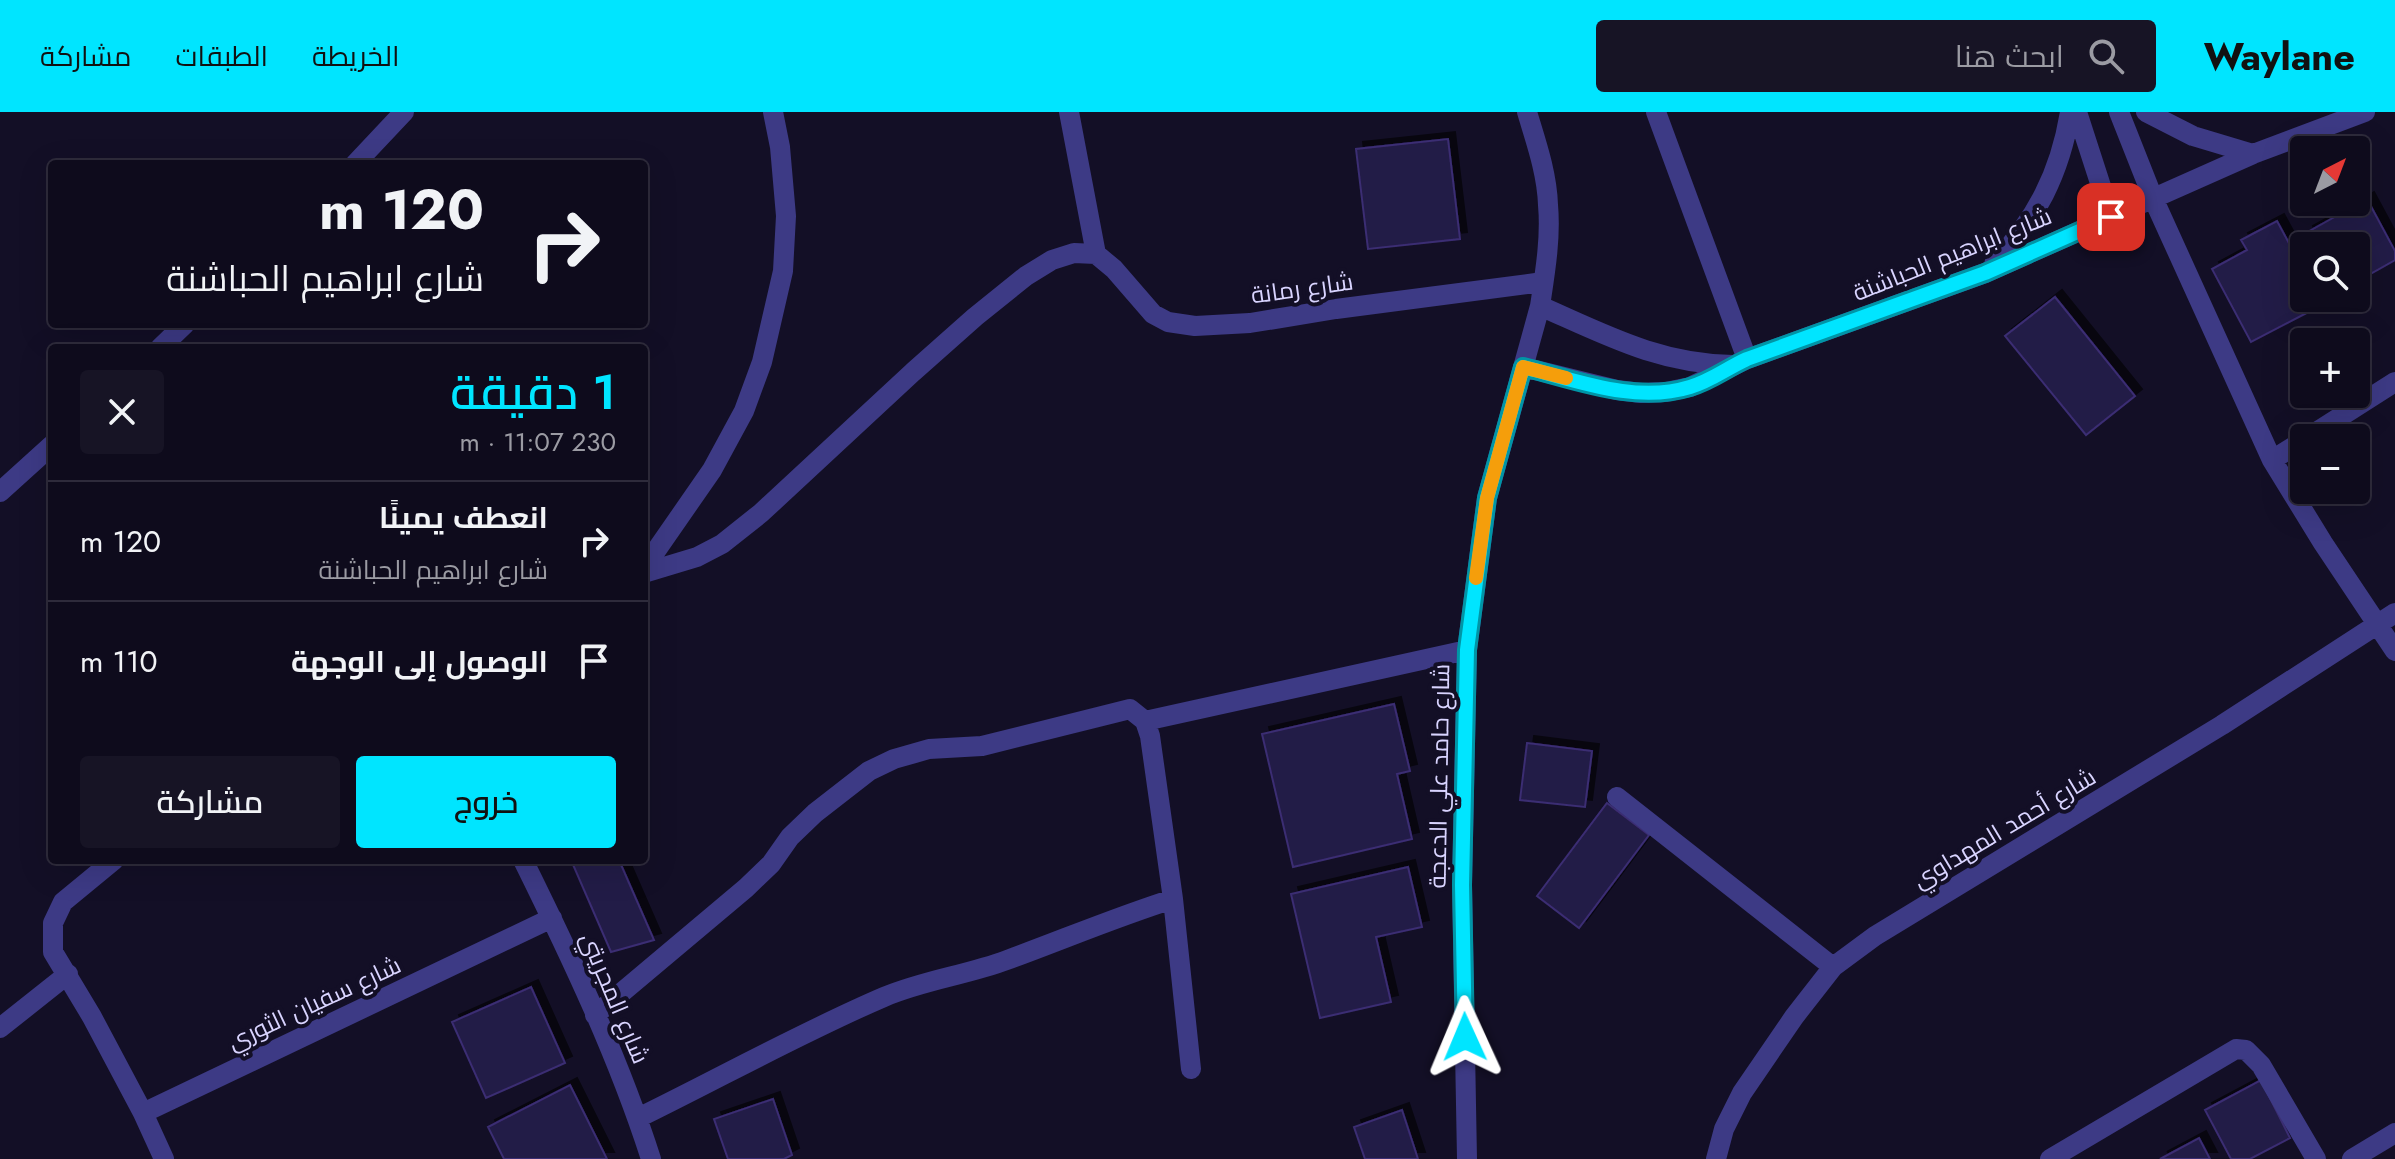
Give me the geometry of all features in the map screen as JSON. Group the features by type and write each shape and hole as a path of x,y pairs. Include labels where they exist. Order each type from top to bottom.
{"street":[{"path":"359,160 404,112"},
{"path":"648,564 712,470 744,411 762,362 783,271 785,230 780,147 773,112"},
{"path":"648,569 697,557 722,544 761,513 975,317 1026,276 1052,260 1074,253 1096,254 1069,112"},
{"name":"شارع حامد علي الدعجة","path":"1467,1159 1462,885 1467,650 1487,498 1540,306 1543,282 1548,202 1542,164 1527,112"},
{"path":"1656,112 1740,362"},
{"path":"1985,273 2017,240 2042,201 2060,159 2070,112"},
{"path":"2077,112 2111,217"},
{"path":"2119,112 2153,198 2272,460 2323,543 2386,618 2395,651"},
{"path":"2146,112 2193,136 2253,154"},
{"name":"شارع ابراهيم الحباشنة","path":"1523,367 1641,393 1690,387 1740,362 1985,273 2253,154 2365,112"},
{"name":"شارع رمانة","path":"1096,254 1114,269 1153,314 1168,322 1195,326 1250,323 1543,282"},
{"name":"شارع ابراهيم الحباشنة","path":"1540,306 1649,352 1690,363 1740,362"},
{"path":"164,344 181,328"},
{"path":"2329,424 2395,382"},
{"path":"0,492 48,449"},
{"path":"2272,460 2290,449"},
{"name":"شارع أحمد المهداوي","path":"1716,1159 1724,1129 1742,1093 1833,967 1875,936 2222,725 2386,618"},
{"path":"1145,721 1467,650"},
{"path":"595,1015 746,888 815,813 869,771 894,759 929,749 982,746 1130,709 1145,721 1150,736 1173,899 1191,1069"},
{"path":"1617,797 1833,967"},
{"path":"109,864 63,902 53,923 53,952 143,1113 164,1159"},
{"name":"شارع المجريتي","path":"525,864 595,1015 638,1118 651,1159"},
{"path":"638,1118 888,995 924,982 1005,961 1173,899"},
{"name":"شارع سفيان الثوري","path":"143,1113 552,918"},
{"path":"0,1028 68,974"},
{"path":"2050,1159 2236,1049 2246,1050 2261,1065 2316,1159"},
{"path":"2352,1159 2395,1133"}],"building":[{"path":"1448,139 1460,239 1368,249 1356,149"},
{"path":"2370,205 2395,251 2395,260 2370,274 2370,232 2308,232 2336,216 2370,216"},
{"path":"2277,221 2290,245 2290,312 2309,312 2251,342 2212,269 2247,250 2241,240"},
{"path":"2055,297 2135,396 2086,435 2005,336"},
{"path":"1394,704 1410,771 1397,774 1412,839 1293,867 1262,734"},
{"path":"1527,743 1592,751 1585,807 1520,800"},
{"path":"1607,803 1649,835 1579,928 1537,896"},
{"path":"573,864 621,864 654,940 611,952"},
{"path":"1408,867 1422,927 1376,937 1391,1002 1320,1018 1291,894"},
{"path":"531,987 565,1063 486,1098 452,1022"},
{"path":"2261,1080 2290,1138 2250,1159 2231,1159 2205,1110"},
{"path":"570,1085 607,1159 504,1159 488,1127"},
{"path":"773,1099 792,1155 784,1159 728,1159 714,1119"},
{"path":"1402,1110 1418,1159 1365,1159 1354,1127"},
{"path":"2199,1138 2210,1159 2160,1159"}],"slow traffic":[{"path":"1476,578 1487,498 1523,367 1566,378"}],"route":[{"path":"1465,1037 1462,885 1467,650 1487,498 1523,367 1641,393 1690,387 1747,359 1985,273 2111,217"}]}
